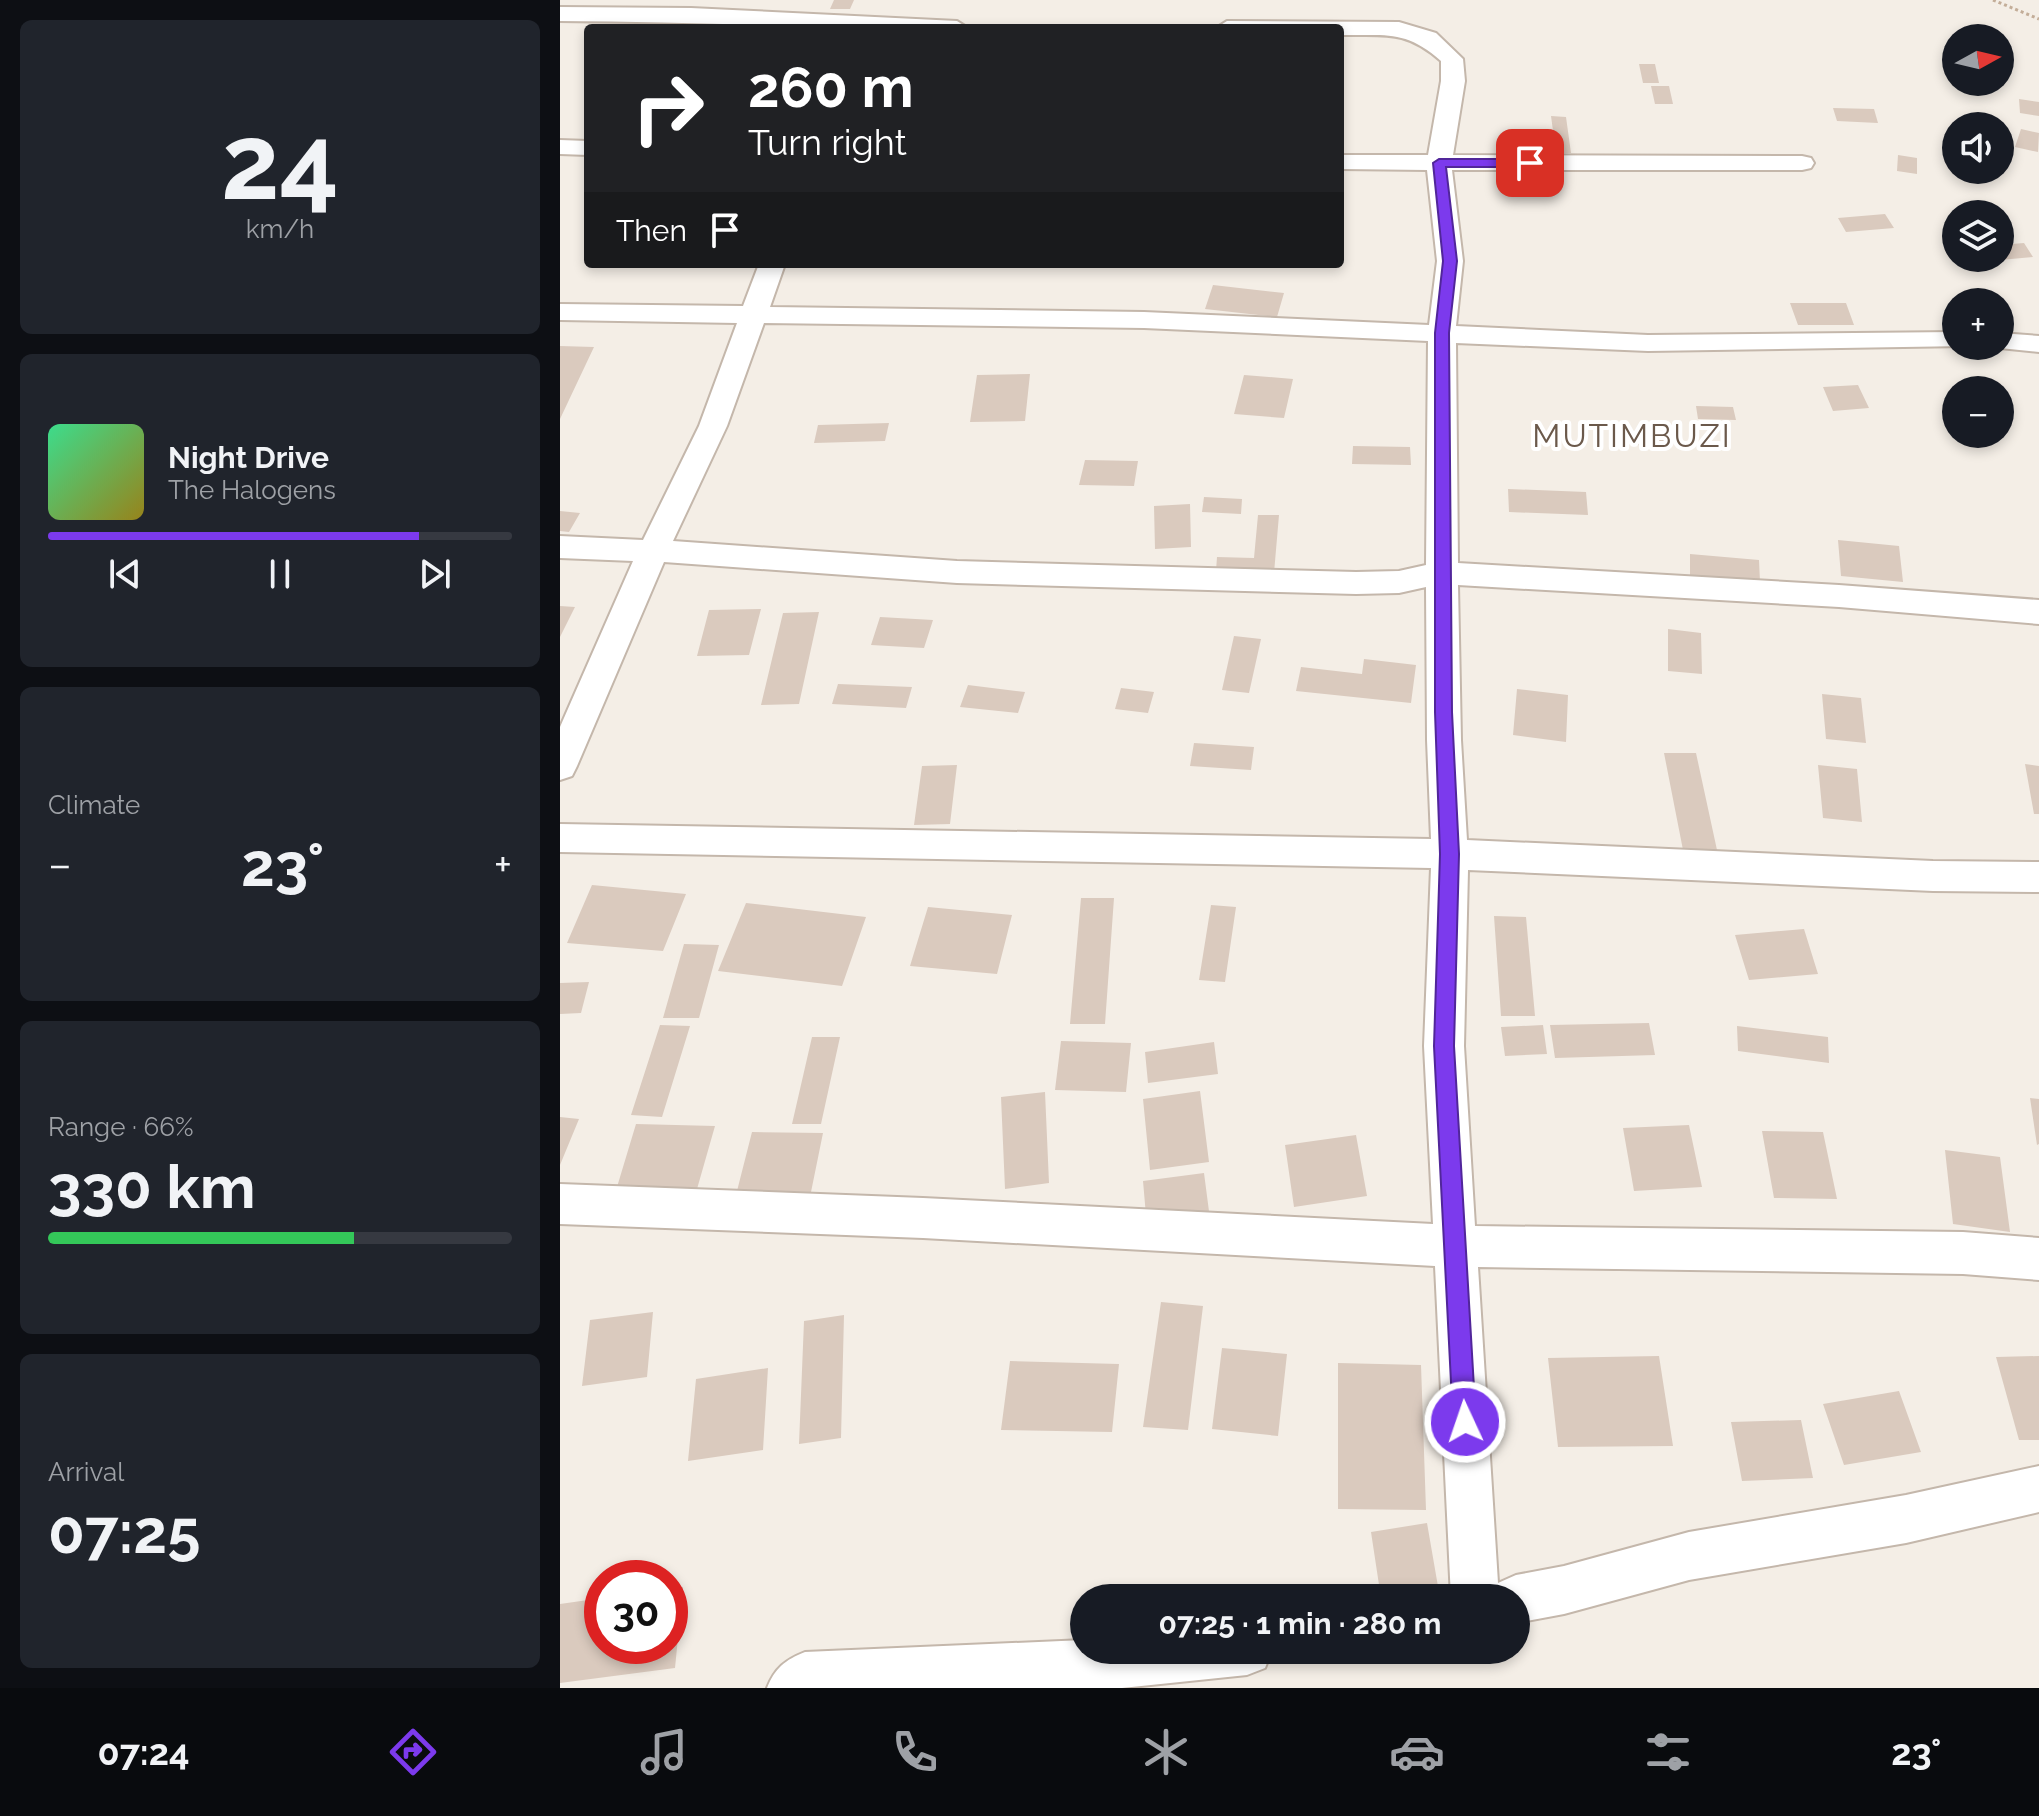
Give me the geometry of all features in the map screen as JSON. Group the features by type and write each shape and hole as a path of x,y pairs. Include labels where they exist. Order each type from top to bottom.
{"street":[{"path":"560,14 691,15 838,24"},
{"path":"1344,27 1399,29 1428,38 1452,59 1453,81 1439,163 1450,261 1442,333 1444,740 1450,854 1444,1046 1474,1584"},
{"path":"560,147 584,148"},
{"path":"1344,162 1802,163"},
{"path":"560,766 654,549 713,426 750,316 770,268"},
{"path":"560,312 1144,320 1648,343 1942,340"},
{"path":"2014,342 2039,344"},
{"path":"560,547 654,549 760,561 980,573 1356,583 1399,582 1442,573 1839,596 2039,612"},
{"path":"560,838 1450,854 1933,876 2039,877"},
{"path":"560,1204 923,1218 1455,1246 1963,1253 2039,1259"},
{"path":"1530,1596 1689,1556 1906,1519 2039,1489"},
{"path":"792,1688 805,1677 1101,1664"}],"path":[{"path":"1993,0 2039,19"}],"building":[{"path":"834,0 854,0 850,9 830,9"},
{"path":"1639,64 1655,64 1659,83 1643,83"},
{"path":"1651,86 1669,86 1673,104 1655,104"},
{"path":"2019,99 2039,102 2039,116 2020,113"},
{"path":"1833,108 1874,109 1878,123 1837,121"},
{"path":"1551,116 1566,117 1571,153 1556,153"},
{"path":"2021,129 2039,133 2038,152 2015,147"},
{"path":"1898,155 1917,158 1917,174 1897,171"},
{"path":"1885,214 1894,228 1846,232 1838,218"},
{"path":"2024,243 2033,257 2014,259 2014,244"},
{"path":"1213,285 1284,293 1277,317 1205,309"},
{"path":"1790,303 1846,303 1854,325 1798,325"},
{"path":"560,346 594,347 560,419"},
{"path":"1030,374 1025,421 970,422 977,375"},
{"path":"1244,375 1293,379 1284,418 1234,414"},
{"path":"1858,385 1869,408 1833,411 1823,387"},
{"path":"1696,406 1733,407 1736,420 1698,419"},
{"path":"889,423 885,441 814,443 818,425"},
{"path":"1632,436 1669,437 1670,446 1634,445"},
{"path":"1353,446 1410,447 1411,465 1352,464"},
{"path":"1085,460 1138,461 1134,486 1079,485"},
{"path":"1508,489 1586,492 1588,515 1509,512"},
{"path":"1204,497 1242,499 1241,514 1202,512"},
{"path":"1190,504 1191,547 1155,549 1154,506"},
{"path":"560,511 580,513 569,532 560,531"},
{"path":"1258,515 1279,515 1274,573 1216,571 1217,557 1254,558"},
{"path":"1838,540 1899,546 1903,582 1841,576"},
{"path":"1690,554 1759,560 1760,582 1690,575"},
{"path":"560,606 575,607 560,637"},
{"path":"761,609 749,655 697,656 709,610"},
{"path":"819,612 799,704 761,705 783,613"},
{"path":"880,617 933,620 924,648 871,645"},
{"path":"1668,629 1701,633 1702,674 1668,671"},
{"path":"1234,636 1261,639 1249,693 1222,690"},
{"path":"1364,659 1416,665 1411,703 1296,691 1301,667 1362,674"},
{"path":"838,684 912,687 906,708 832,704"},
{"path":"968,685 1025,692 1018,713 960,707"},
{"path":"1121,688 1154,692 1148,713 1115,709"},
{"path":"1517,689 1568,695 1566,742 1513,735"},
{"path":"1822,694 1861,698 1866,743 1826,739"},
{"path":"1194,743 1254,747 1251,770 1190,766"},
{"path":"1664,753 1696,753 1717,850 1683,850"},
{"path":"2025,764 2039,766 2039,814 2034,814"},
{"path":"957,765 950,824 914,825 922,766"},
{"path":"1818,765 1857,769 1862,822 1823,818"},
{"path":"592,885 686,894 663,951 567,943"},
{"path":"1081,898 1114,898 1105,1024 1070,1024"},
{"path":"746,903 866,917 842,986 718,971"},
{"path":"1211,905 1236,907 1225,982 1199,980"},
{"path":"928,907 1012,915 997,974 910,966"},
{"path":"1494,916 1526,917 1535,1016 1501,1016"},
{"path":"1804,929 1818,974 1749,980 1735,935"},
{"path":"684,944 719,945 699,1018 663,1018"},
{"path":"589,982 581,1013 560,1014 560,983"},
{"path":"1649,1023 1655,1055 1555,1058 1550,1025"},
{"path":"660,1025 690,1026 662,1117 631,1115"},
{"path":"1543,1025 1547,1054 1505,1056 1501,1027"},
{"path":"1737,1026 1828,1037 1829,1063 1738,1051"},
{"path":"812,1037 840,1037 821,1124 792,1124"},
{"path":"1061,1041 1131,1043 1126,1092 1055,1090"},
{"path":"1214,1042 1218,1074 1148,1083 1145,1052"},
{"path":"1200,1091 1209,1162 1150,1170 1143,1099"},
{"path":"1045,1092 1049,1183 1005,1189 1001,1097"},
{"path":"2030,1098 2039,1099 2037,1145"},
{"path":"560,1117 579,1119 560,1165"},
{"path":"636,1124 715,1126 697,1189 617,1187"},
{"path":"1689,1125 1702,1187 1634,1191 1623,1128"},
{"path":"1762,1131 1823,1132 1837,1199 1774,1198"},
{"path":"752,1132 823,1133 811,1192 737,1191"},
{"path":"1356,1135 1367,1196 1294,1207 1285,1145"},
{"path":"1945,1150 2000,1157 2010,1232 1953,1224"},
{"path":"1204,1173 1210,1219 1147,1227 1143,1181"},
{"path":"1161,1302 1203,1306 1188,1430 1143,1427"},
{"path":"653,1312 647,1377 582,1386 590,1320"},
{"path":"844,1315 841,1438 799,1444 804,1321"},
{"path":"1222,1348 1287,1354 1278,1436 1212,1429"},
{"path":"1659,1356 1673,1446 1558,1447 1548,1358"},
{"path":"2039,1356 2039,1440 2019,1440 1996,1357"},
{"path":"1010,1361 1119,1364 1112,1432 1001,1430"},
{"path":"1338,1363 1421,1365 1426,1510 1338,1509"},
{"path":"768,1368 763,1450 688,1461 696,1379"},
{"path":"1899,1391 1921,1452 1844,1465 1823,1404"},
{"path":"1801,1420 1813,1478 1742,1481 1731,1422"},
{"path":"1427,1523 1438,1584 1379,1584 1371,1532"},
{"path":"584,1601 584,1664 675,1664 675,1668 560,1683 560,1604"}],"district":[{"name":"MUTIMBUZI","path":"1632,436"}],"route":[{"path":"1465,1422 1444,1046 1450,854 1443,712 1442,333 1450,261 1439,163 1530,163"}]}
